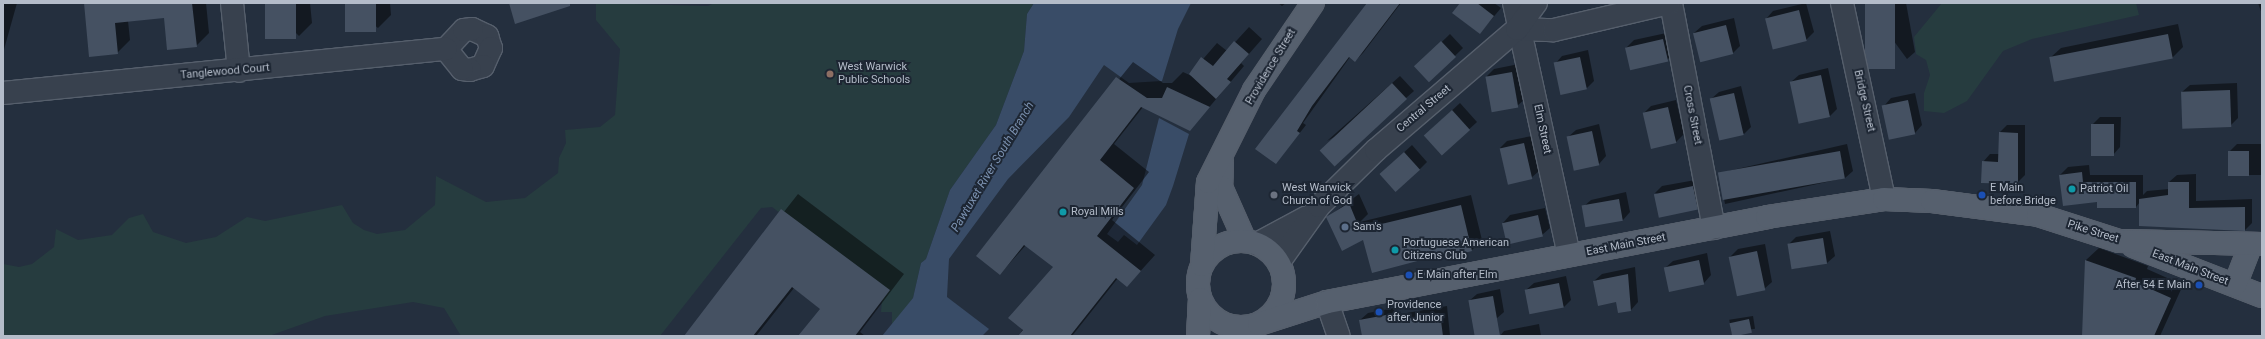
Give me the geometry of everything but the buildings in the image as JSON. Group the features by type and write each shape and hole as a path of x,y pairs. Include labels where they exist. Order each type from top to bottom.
{"main road":[{"name":"Providence Street","path":"1202,265 1208,182 1254,90 1313,3"},
{"name":"Providence Street","path":"1222,155 1221,187 1251,242"},
{"name":"East Main Street","path":"1259,324 1327,302 1714,228 1884,199 1926,201"},
{"name":"Pike Street","path":"1926,201 2038,216 2118,241 2256,244"},
{"name":"East Main Street","path":"2118,241 2262,296"},
{"path":"1198,336 1200,300 1197,288 1202,265 1220,246 1251,242 1281,268 1280,304 1259,324 1227,332 1214,319 1200,300"},
{"path":"2235,285 2256,244"},
{"name":"East Main Street","path":"1281,268 1306,297 1327,302"}],"street":[{"path":"232,3 239,71"},
{"name":"Elm Street","path":"1514,3 1517,29 1569,255"},
{"name":"Central Street","path":"1312,214 1376,150 1517,29 1536,3"},
{"path":"1517,29 1554,30 1670,3"},
{"name":"Cross Street","path":"1670,3 1714,228"},
{"name":"Bridge Street","path":"1842,3 1884,199"},
{"name":"Tanglewood Court","path":"3,93 446,50"},
{"path":"1251,242 1312,214"},
{"path":"1281,268 1312,214"},
{"path":"1327,302 1339,336"}],"green space":[{"path":"596,3 708,6 714,3 1034,3 1027,14 1024,51 996,125 950,190 926,259 921,263 913,298 892,327 892,312 881,312 882,299 864,277 772,207 761,208 660,336 461,336 444,308 413,302 325,316 269,336 3,336 3,264 19,267 32,264 54,247 56,229 78,240 112,235 129,218 143,214 153,232 186,243 216,237 247,217 265,221 342,205 353,223 364,230 377,234 405,230 435,205 436,176 486,202 525,198 558,173 559,158 566,143 565,130 600,127 615,115 620,49 596,20"},
{"path":"1942,3 2136,3 2139,15 2032,39 2003,51 1967,101 1944,113 1924,111 1924,93 1930,75 1926,60 1916,54 1914,37"}],"water":[{"name":"Pawtuxet River South Branch","path":"1034,3 1191,3 1178,29 1162,81 1129,83 1104,65 1069,117 1008,179 949,259 947,297 989,329 982,336 882,336 913,298 921,263 926,259 950,190 996,125 1024,51 1027,14"},
{"path":"1159,118 1189,134 1173,186 1166,205 1137,245 1124,235 1118,242 1107,234 1142,185"}],"place":[{"name":"West Warwick Public Schools","path":"830,74"},
{"name":"Patriot Oil","path":"2072,189"},
{"name":"West Warwick Church of God","path":"1274,195"},
{"name":"E Main before Bridge","path":"1982,195"},
{"name":"Royal Mills","path":"1063,212"},
{"name":"Sam's","path":"1345,227"},
{"name":"Portuguese American Citizens Club","path":"1395,250"},
{"name":"E Main after Elm","path":"1409,275"},
{"name":"After 54 E Main","path":"2199,285"},
{"name":"Providence after Junior","path":"1379,312"}]}
